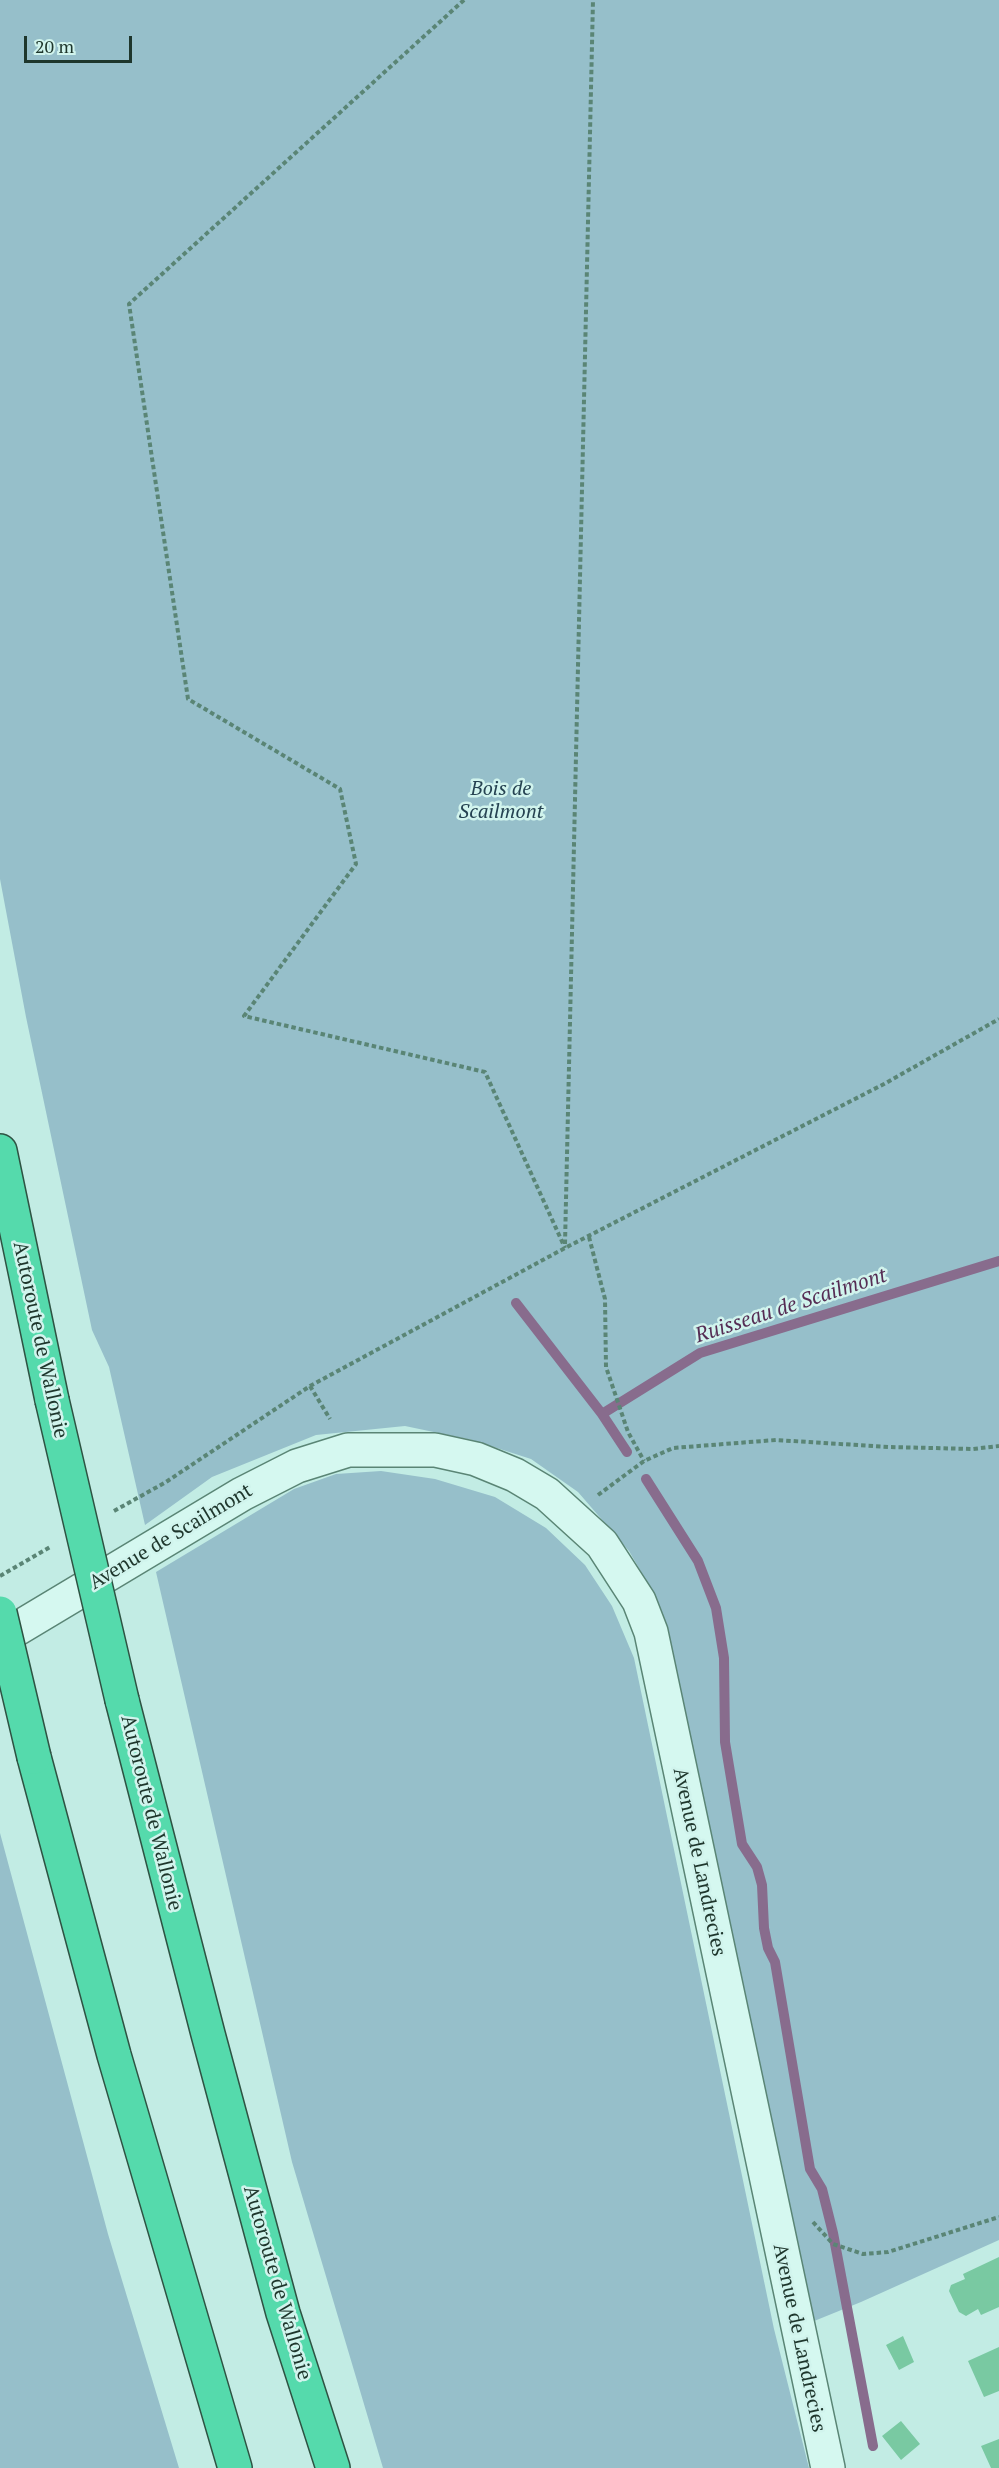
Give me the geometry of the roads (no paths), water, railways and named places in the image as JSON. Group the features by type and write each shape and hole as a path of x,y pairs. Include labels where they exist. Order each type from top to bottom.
{"highway":[{"name":"Autoroute de Wallonie","path":"0,1151 52,1400 122,1700 283,2313 333,2468"},
{"path":"0,1613 34,1757 114,2055 235,2468"}],"street":[{"name":"Avenue de Landrecies","path":"348,1450 435,1450 476,1459 515,1474 547,1494 602,1544 639,1600 651,1632 828,2468"},
{"name":"Avenue de Scailmont","path":"0,1639 242,1494 297,1466 348,1450"}],"waterway":[{"name":"Ruisseau de Scailmont","path":"516,1303 602,1414 700,1353 999,1261"},
{"path":"602,1414 627,1452"},
{"path":"646,1479 698,1561 716,1608 724,1658 725,1742 742,1844 757,1867 762,1885 764,1928 768,1948 775,1962 810,2169 822,2189 833,2233 873,2446"}],"park label":[{"name":"Bois de Scailmont","path":"501,800"}]}
